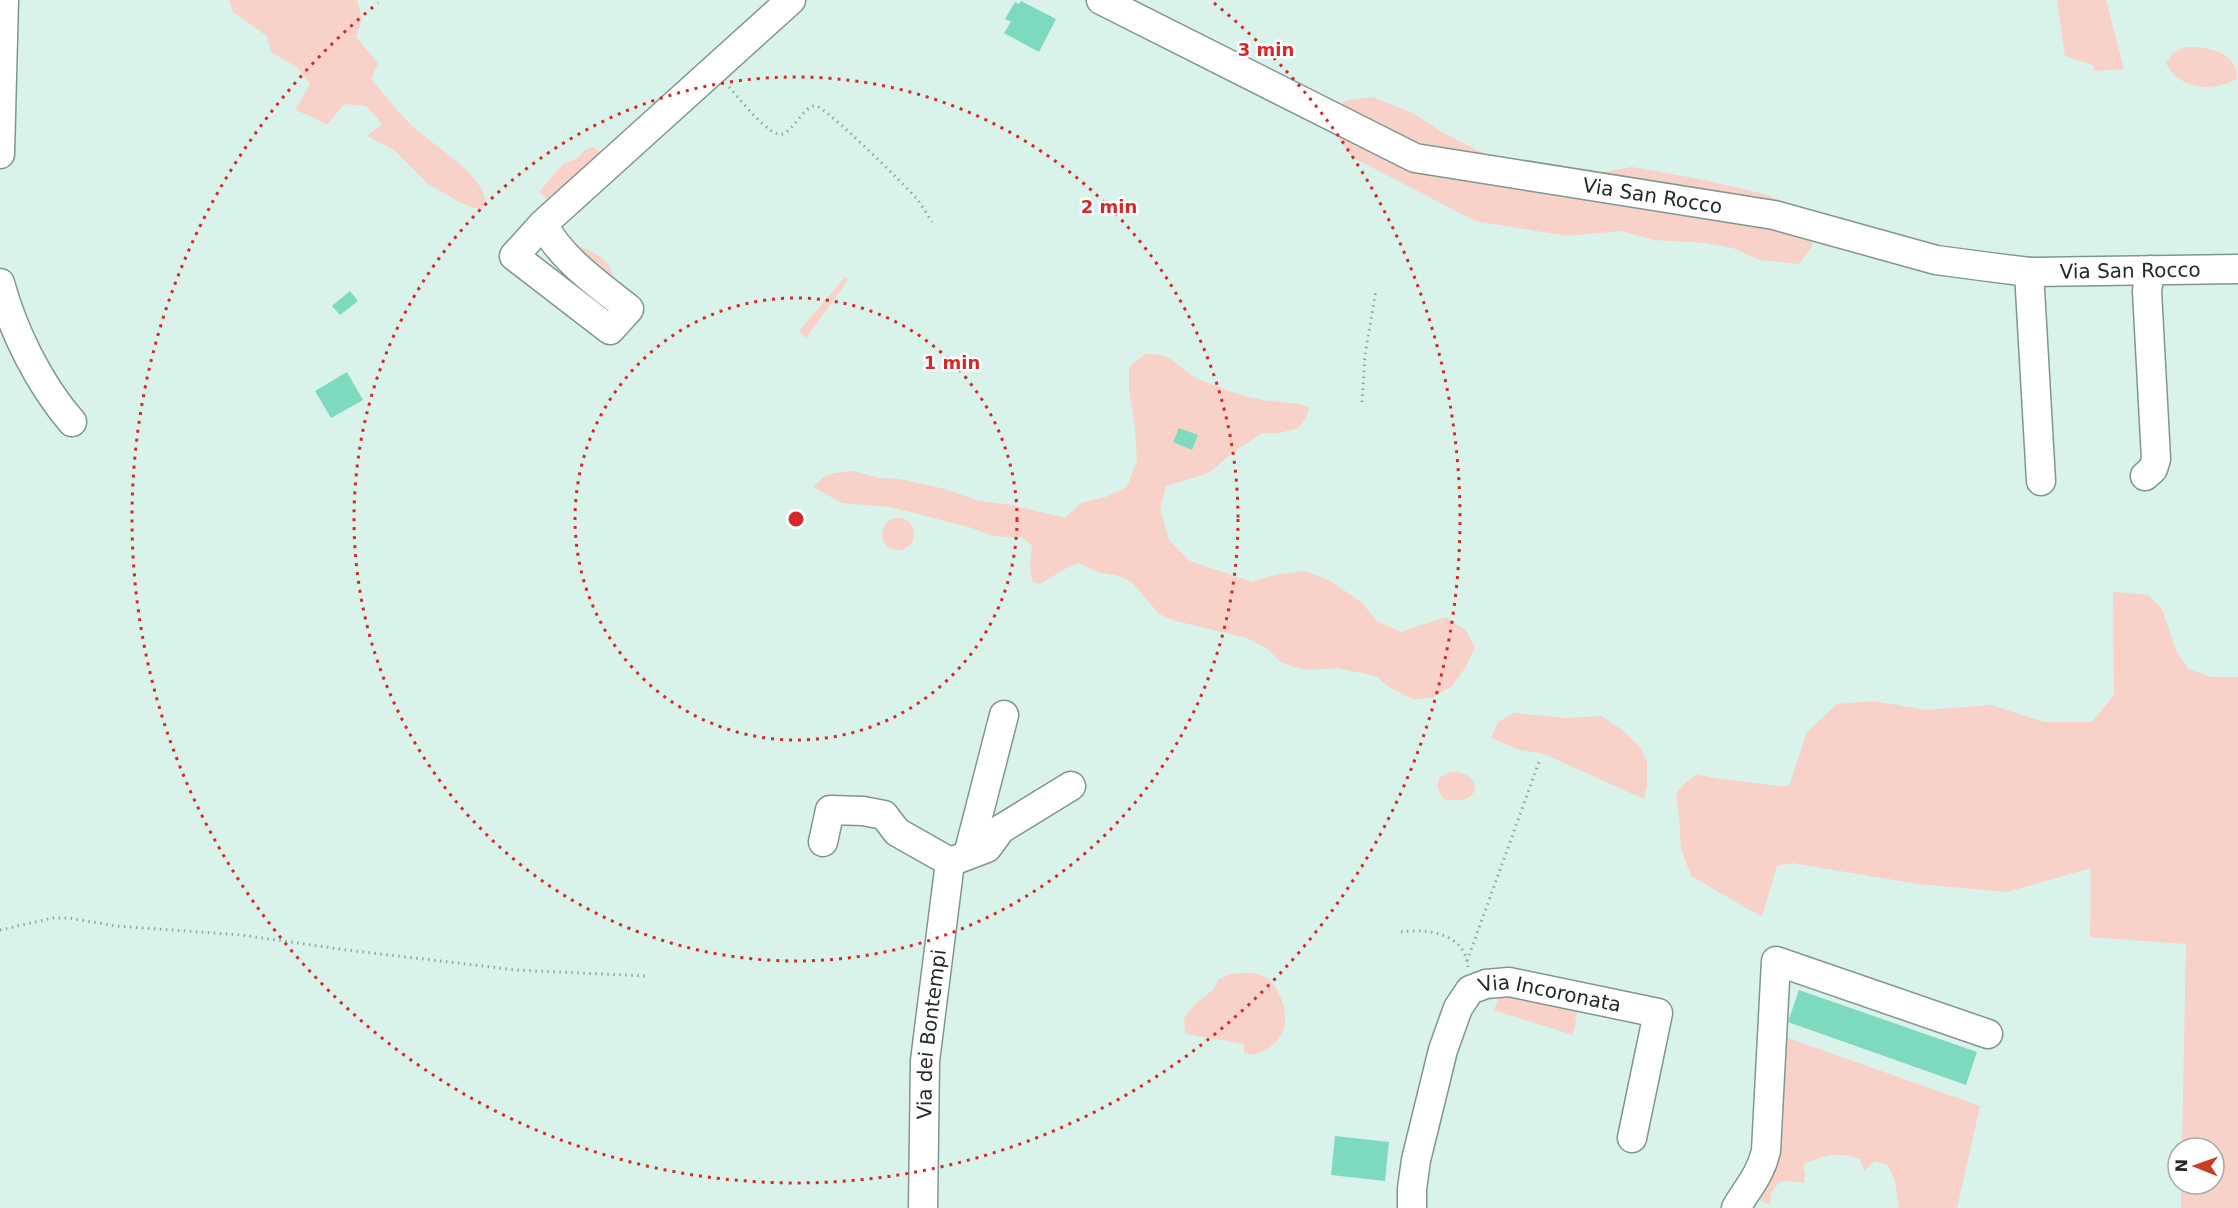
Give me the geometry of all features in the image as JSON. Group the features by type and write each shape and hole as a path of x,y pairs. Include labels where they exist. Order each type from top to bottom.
{"street":[{"path":"0,154 4,0"},
{"path":"543,224 791,0"},
{"name":"Via San Rocco","path":"1101,0 1414,158 1774,215 1936,260 2029,272 2238,269"},
{"path":"2145,476 2153,470 2156,459 2146,291 2150,270"},
{"path":"2029,272 2041,481"},
{"path":"0,283 6,305 46,390 72,422"},
{"name":"Via dei Bontempi","path":"923,1208 925,1061 959,859 1004,715"},
{"path":"823,842 830,810 864,811 884,815 897,832 959,859 987,848 1001,829 1071,786"},
{"path":"1733,1204 1754,1182 1766,1151 1776,962 1988,1034"},
{"name":"Via Incoronata","path":"1412,1208 1416,1160 1443,1050 1458,1008 1470,990 1486,984 1509,982 1658,1013 1632,1138"}],"path":[{"path":"713,70 764,126 776,135 782,135 807,110 818,106 910,192 932,222"},
{"path":"1362,402 1365,355 1376,290"},
{"path":"1467,961 1539,762"},
{"path":"0,930 53,918 69,918 116,926 242,935 516,970 646,976"},
{"path":"1401,932 1416,930 1436,932 1453,941 1467,955 1470,990"}],"shaded area":[{"path":"229,0 357,0 362,19 356,37 378,63 371,79 416,130 465,169 475,180 483,191 486,203 481,210 461,203 428,184 394,150 367,136 382,124 366,106 344,104 327,125 295,110 310,84 298,68 271,52 267,36 233,12"},
{"path":"2057,0 2106,0 2124,69 2094,71 2093,65 2065,56"},
{"path":"2186,47 2220,52 2232,62 2237,79 2218,86 2207,87 2179,79 2166,63 2173,53"},
{"path":"1372,97 1411,112 1442,132 1479,151 1522,167 1597,173 1632,167 1756,192 1817,212 1811,248 1799,264 1760,260 1733,248 1705,243 1654,240 1621,231 1567,236 1475,221 1352,157 1338,138 1331,107 1346,101"},
{"path":"592,147 601,155 549,201 539,192 563,164 578,158 585,150"},
{"path":"571,243 596,254 607,263 612,276 610,289"},
{"path":"845,277 848,280 806,338 799,331"},
{"path":"1145,354 1164,356 1193,376 1239,394 1255,399 1309,407 1307,416 1299,428 1279,433 1262,433 1232,453 1209,473 1166,486 1160,508 1169,540 1190,561 1252,582 1275,575 1304,571 1329,580 1361,602 1377,621 1401,632 1446,617 1466,631 1475,647 1465,668 1452,686 1432,698 1413,699 1389,687 1376,676 1337,668 1310,670 1294,667 1281,662 1266,648 1247,638 1176,621 1159,614 1132,582 1119,576 1097,572 1078,563 1040,584 1032,581 1030,567 1032,546 1023,538 993,536 969,527 890,507 842,503 813,487 824,477 834,473 853,471 879,478 899,479 945,489 976,500 1016,506 1065,518 1081,503 1106,497 1127,487 1137,461 1135,427 1129,391 1129,367"},
{"path":"898,518 909,523 914,534 909,545 898,550 887,545 882,534 887,523"},
{"path":"2113,592 2148,595 2162,609 2176,650 2188,669 2211,677 2238,677 2238,1208 2181,1208 2181,1196 2226,1196 2226,1136 2182,1136 2186,944 2090,937 2091,868 2007,892 1918,884 1792,863 1777,866 1762,917 1691,876 1681,848 1676,794 1686,782 1698,774 1728,780 1789,786 1807,732 1837,704 1873,701 1926,710 1991,705 2044,722 2092,722 2114,695"},
{"path":"1514,713 1566,718 1601,716 1622,730 1639,746 1647,761 1647,786 1644,799 1544,754 1517,749 1491,738 1498,722"},
{"path":"1450,772 1461,773 1474,782 1475,788 1472,794 1457,800 1444,799 1438,789 1438,781"},
{"path":"1244,973 1265,977 1277,990 1285,1017 1282,1033 1277,1041 1253,1055 1244,1052 1244,1044 1185,1034 1184,1018 1195,1004 1214,989 1218,980 1228,974"},
{"path":"1502,989 1578,1008 1573,1035 1494,1010"},
{"path":"1782,1036 1980,1106 1957,1208 1899,1208 1895,1181 1888,1165 1874,1161 1864,1171 1860,1159 1838,1155 1826,1156 1805,1163 1804,1183 1779,1182 1771,1194 1770,1205 1760,1200 1772,1162 1782,1147 1777,1146"}],"building":[{"path":"1021,1 1056,19 1039,52 1004,33 1011,22 1005,19 1015,2 1019,4"},
{"path":"350,291 358,301 340,315 332,306"},
{"path":"347,372 363,400 331,418 315,391"},
{"path":"1179,428 1198,435 1192,450 1173,442"},
{"path":"1799,990 1977,1052 1966,1085 1788,1022"},
{"path":"1335,1136 1389,1142 1385,1181 1331,1175"}]}
